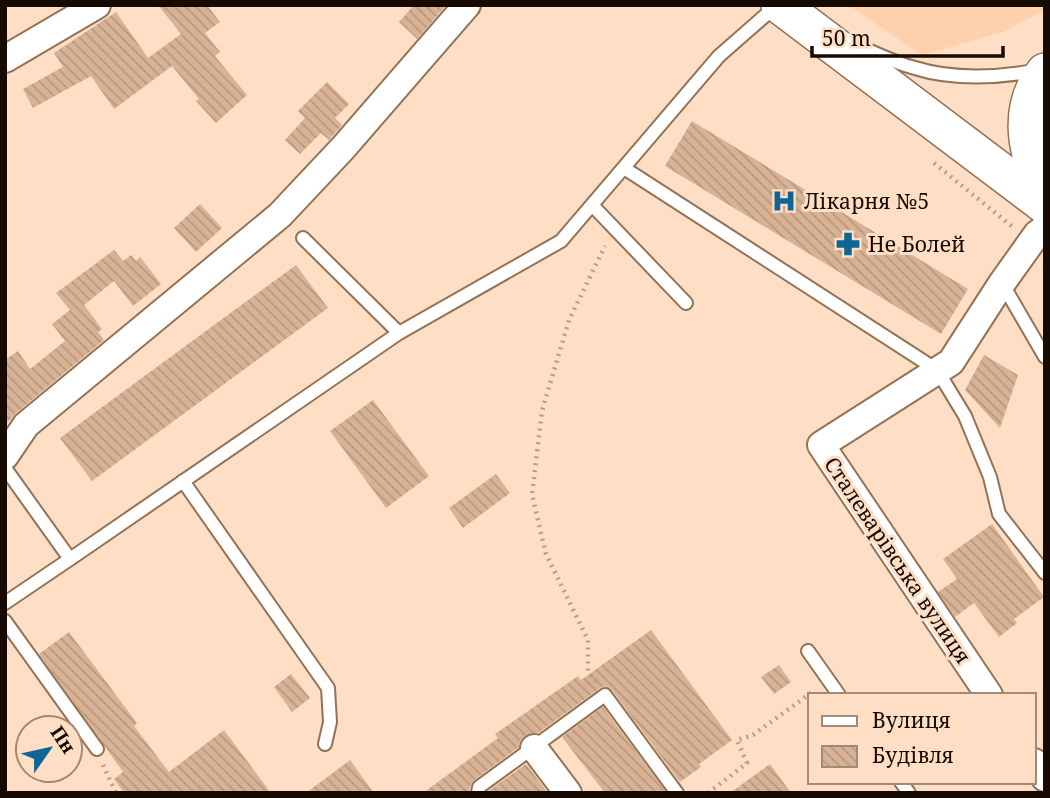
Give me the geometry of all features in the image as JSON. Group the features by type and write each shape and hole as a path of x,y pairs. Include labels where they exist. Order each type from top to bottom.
{"main road":[{"path":"787,11 1045,205"},
{"path":"1045,69 1029,104 1026,127 1029,151 1045,194"}],"street":[{"path":"5,59 97,5"},
{"path":"5,456 26,425 279,215 343,148 467,5"},
{"name":"Сталеварівська вулиця","path":"988,693 821,445 951,362 1002,283 1037,234 1045,228"},
{"path":"534,747 568,793"}],"lane":[{"path":"5,603 399,333 561,241 719,56 787,11 902,64 937,73 1012,75 1045,69"},
{"path":"624,167 937,370 965,416 990,477 999,514 1045,573"},
{"path":"592,205 686,303"},
{"path":"303,238 399,333"},
{"path":"1002,283 1045,357"},
{"path":"5,468 70,559"},
{"path":"183,481 328,688 330,722 325,744"},
{"path":"5,621 97,750"},
{"path":"808,651 838,693"},
{"path":"478,793 480,787 605,695 677,793"}],"path":[{"path":"605,695 588,671 588,640 546,554 532,495 542,411 569,320 614,228"},
{"path":"810,693 828,680"},
{"path":"708,793 747,763 737,740 753,735 808,695"},
{"path":"97,750 116,793"}],"shaded area":[{"path":"848,5 1045,5 1045,10 1003,32 922,55"}],"building":[{"path":"158,5 207,5 220,22 205,33 220,52 215,56 247,95 216,123 196,101 199,99 172,66 114,109 91,76 33,108 23,89 63,67 54,53 116,12 148,58 181,34"},
{"path":"414,5 446,5 417,39 399,22"},
{"path":"327,82 349,104 335,118 342,125 329,140 321,133 300,154 285,140 305,118 298,111"},
{"path":"692,121 968,289 941,334 665,166"},
{"path":"200,204 222,228 196,252 174,228"},
{"path":"114,250 123,261 131,255 136,261 140,257 161,284 133,306 114,281 84,305 102,329 98,332 104,340 5,425 5,360 18,351 30,369 65,341 52,324 70,310 56,293"},
{"path":"296,265 328,308 92,481 60,438"},
{"path":"984,355 1018,375 1000,428 965,390"},
{"path":"373,400 429,476 386,508 330,431"},
{"path":"496,474 510,493 463,528 449,508"},
{"path":"992,524 1044,597 1014,619 1017,623 999,637 974,603 955,617 938,592 957,579 943,559"},
{"path":"651,630 732,740 699,764 701,767 680,782 612,690 605,686 538,733 524,736 519,747 474,780 469,793 423,793 498,738 495,734 578,676 581,680"},
{"path":"69,632 137,723 134,726 169,772 224,730 271,793 124,793 114,779 123,772 39,654"},
{"path":"779,665 791,682 774,694 761,677"},
{"path":"291,674 310,698 292,712 274,687"},
{"path":"603,707 665,793 605,793 562,737"},
{"path":"350,760 374,793 306,793"},
{"path":"526,764 548,793 487,793 487,792"},
{"path":"770,764 791,793 730,793"}],"place":[{"name":"Лікарня №5","path":"784,201"},
{"name":"Не Болей","path":"848,244"}]}
